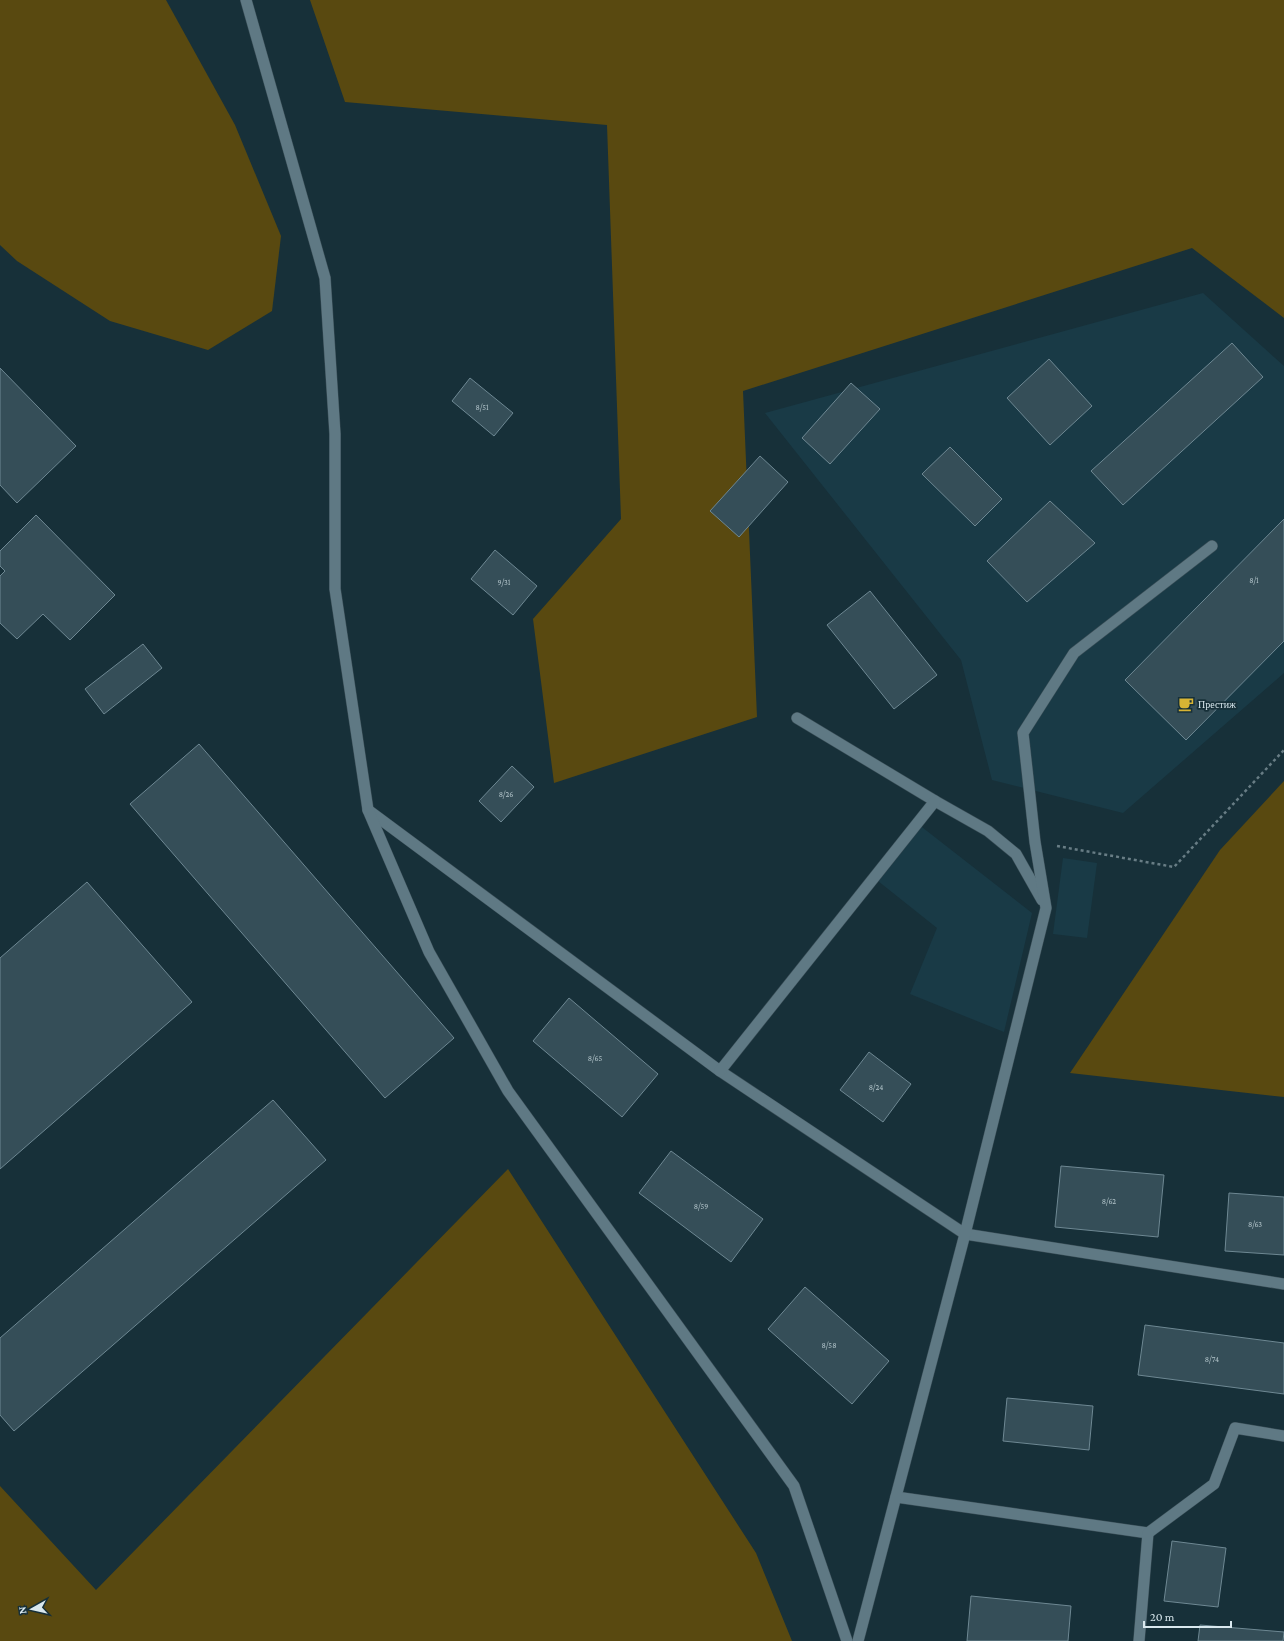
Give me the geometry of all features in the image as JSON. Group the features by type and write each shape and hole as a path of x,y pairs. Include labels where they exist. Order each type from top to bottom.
{"street":[{"path":"246,0 325,278 335,434 335,589 368,810 429,952 508,1091 794,1486 847,1641"},
{"path":"858,1641 965,1234 1046,908 1035,842 1023,733 1074,653 1212,546"},
{"path":"797,718 988,831 1016,854 1046,908"},
{"path":"720,1070 935,801"},
{"path":"368,810 720,1070 965,1234 1284,1284"},
{"path":"896,1497 1148,1533 1214,1484 1235,1428 1284,1436"},
{"path":"1139,1641 1148,1533"}],"path":[{"path":"1035,842 1174,867 1284,750"}],"shaded area":[{"path":"0,0 166,0 235,125 281,236 272,311 208,350 110,321 17,261 0,245"},
{"path":"310,0 1284,0 1284,318 1192,248 743,391 757,717 554,783 533,619 621,519 607,125 345,102"},
{"path":"1203,293 1284,366 1284,673 1123,813 992,780 961,660 765,413"},
{"path":"1284,781 1284,1097 1070,1073 1220,850"},
{"path":"918,824 1032,913 1004,1032 910,994 937,928 878,881"},
{"path":"1063,858 1097,863 1087,938 1053,934"},
{"path":"508,1169 756,1553 792,1641 0,1641 0,1486 96,1590"}],"building":[{"path":"1232,343 1263,377 1123,505 1091,471"},
{"path":"1049,359 1092,406 1050,445 1007,398"},
{"path":"0,368 76,446 17,503 0,485"},
{"path":"470,378 513,413 494,436 452,401"},
{"path":"851,383 880,409 830,464 802,438"},
{"path":"950,447 1002,499 975,526 922,474"},
{"path":"760,456 788,482 739,537 710,511"},
{"path":"1050,501 1095,543 1027,602 987,561"},
{"path":"36,515 115,595 70,640 43,614 17,639 0,623 0,576 5,571 0,566 0,551"},
{"path":"1284,519 1284,641 1186,740 1125,680"},
{"path":"495,550 537,586 513,615 471,579"},
{"path":"870,591 937,675 894,709 827,625"},
{"path":"143,644 162,668 104,714 85,689"},
{"path":"199,744 454,1038 385,1098 130,804"},
{"path":"512,766 534,787 501,822 479,801"},
{"path":"87,882 192,1002 0,1169 0,958"},
{"path":"569,998 658,1074 622,1117 533,1041"},
{"path":"869,1052 911,1084 883,1122 840,1090"},
{"path":"273,1100 326,1160 14,1431 0,1415 0,1338"},
{"path":"671,1151 763,1219 731,1262 639,1193"},
{"path":"1061,1166 1164,1175 1158,1237 1055,1227"},
{"path":"1229,1193 1284,1197 1284,1255 1225,1251"},
{"path":"805,1287 889,1361 852,1404 768,1329"},
{"path":"1145,1325 1284,1343 1284,1394 1138,1375"},
{"path":"1007,1398 1093,1406 1089,1450 1003,1441"},
{"path":"1172,1541 1226,1548 1218,1607 1164,1601"},
{"path":"971,1596 1071,1606 1068,1641 967,1641"},
{"path":"1200,1625 1284,1632 1283,1641 1198,1641"}],"place":[{"name":"Престиж","path":"1186,704"}]}
